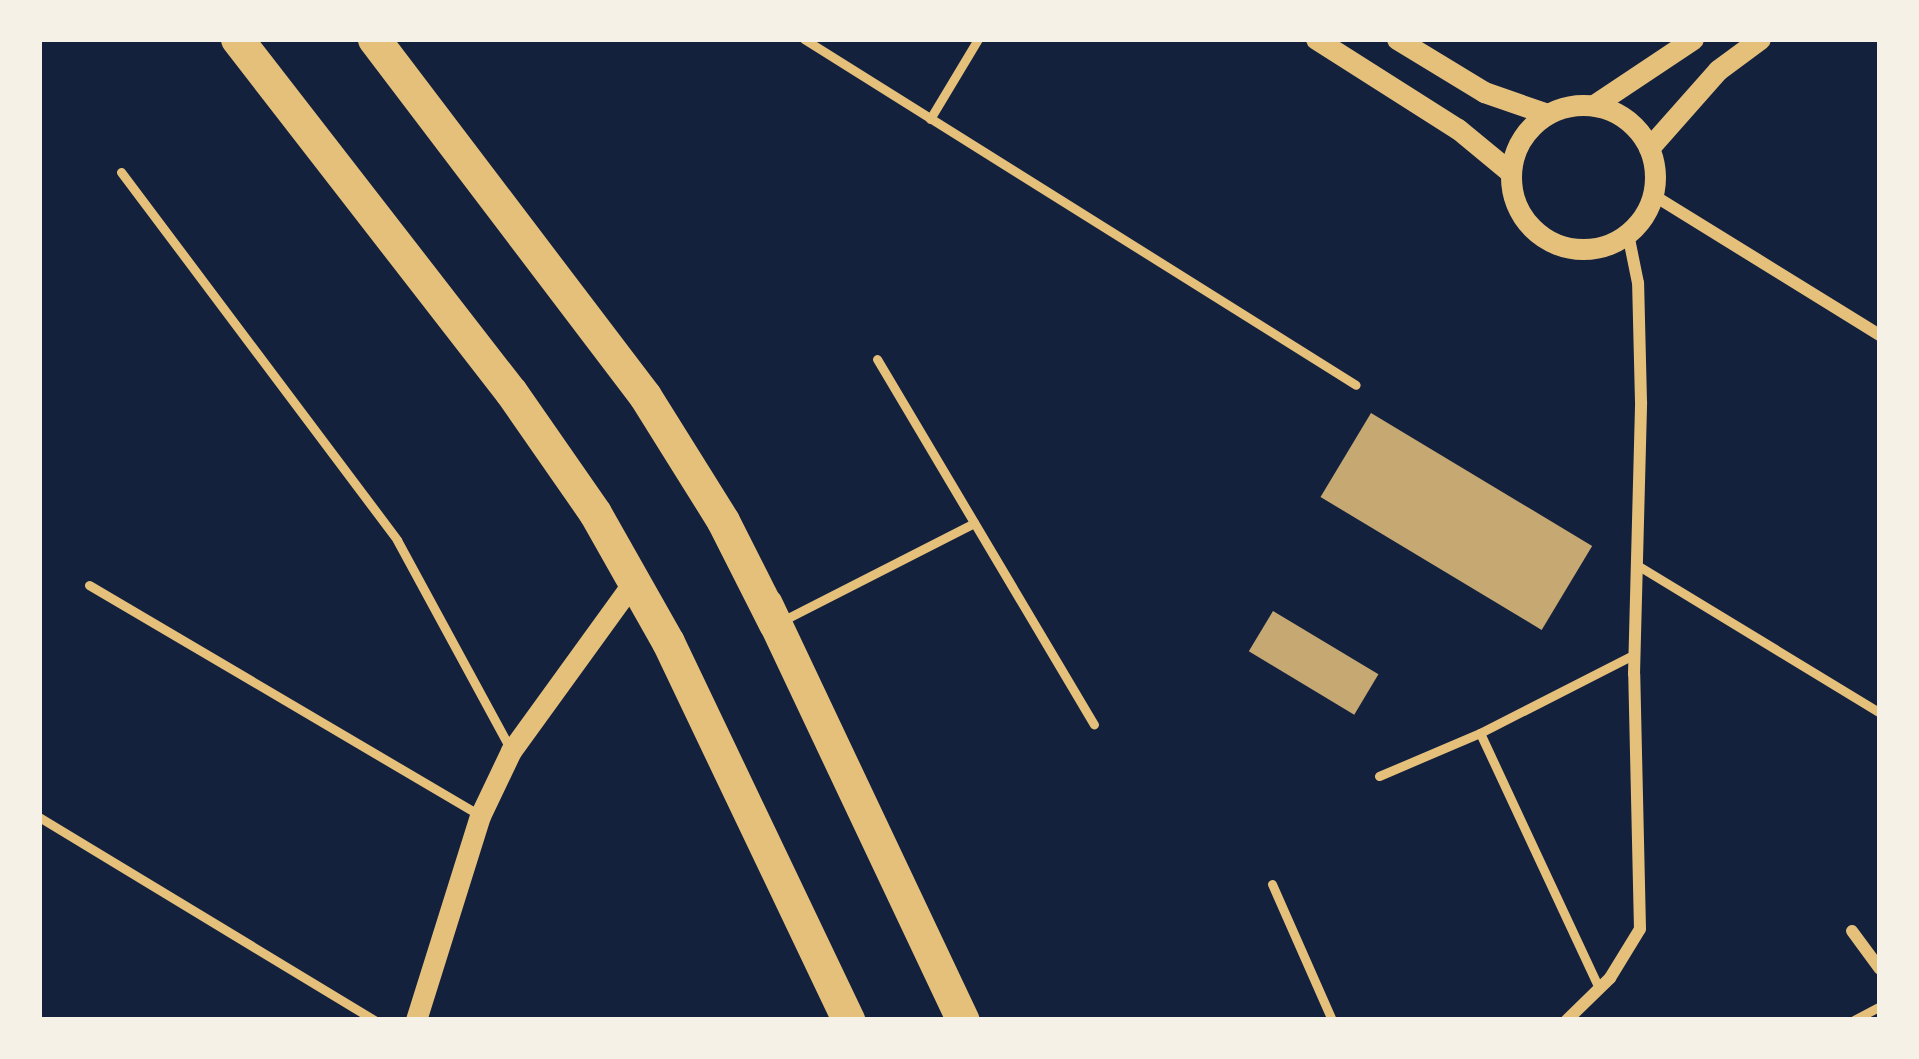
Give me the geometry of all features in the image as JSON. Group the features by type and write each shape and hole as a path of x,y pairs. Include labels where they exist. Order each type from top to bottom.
{"highway":[{"path":"237,39 529,415 635,580 849,1014"},
{"path":"374,39 628,371 700,483 768,609 963,1020"}],"street":[{"path":"1316,39 1458,129 1510,172"},
{"path":"1397,39 1484,92 1547,113 1594,105 1693,39"},
{"path":"1649,148 1718,70 1760,39"},
{"path":"1547,113 1516,148 1510,172 1522,217 1560,246 1595,248 1628,234 1653,195 1655,171 1649,148 1636,128 1594,105"},
{"path":"1653,195 1880,335"},
{"path":"1567,1020 1600,988 1640,929 1635,654 1640,355 1638,283 1628,234"},
{"path":"416,1020 480,816 511,751 635,580"},
{"path":"1852,931 1880,969"},
{"path":"422,996 433,1020"}],"lane":[{"path":"804,39 1356,385"},
{"path":"930,118 978,39"},
{"path":"121,172 397,540 511,751"},
{"path":"877,359 1094,725"},
{"path":"768,609 974,523"},
{"path":"1637,566 1880,713"},
{"path":"89,585 480,816"},
{"path":"1379,776 1480,733 1635,654"},
{"path":"1480,733 1600,988"},
{"path":"39,817 374,1020"},
{"path":"1273,884 1333,1020"},
{"path":"1854,1020 1880,1006"}],"building":[{"path":"1371,413 1592,546 1542,630 1321,497"},
{"path":"1273,611 1378,674 1354,715 1249,651"}]}
